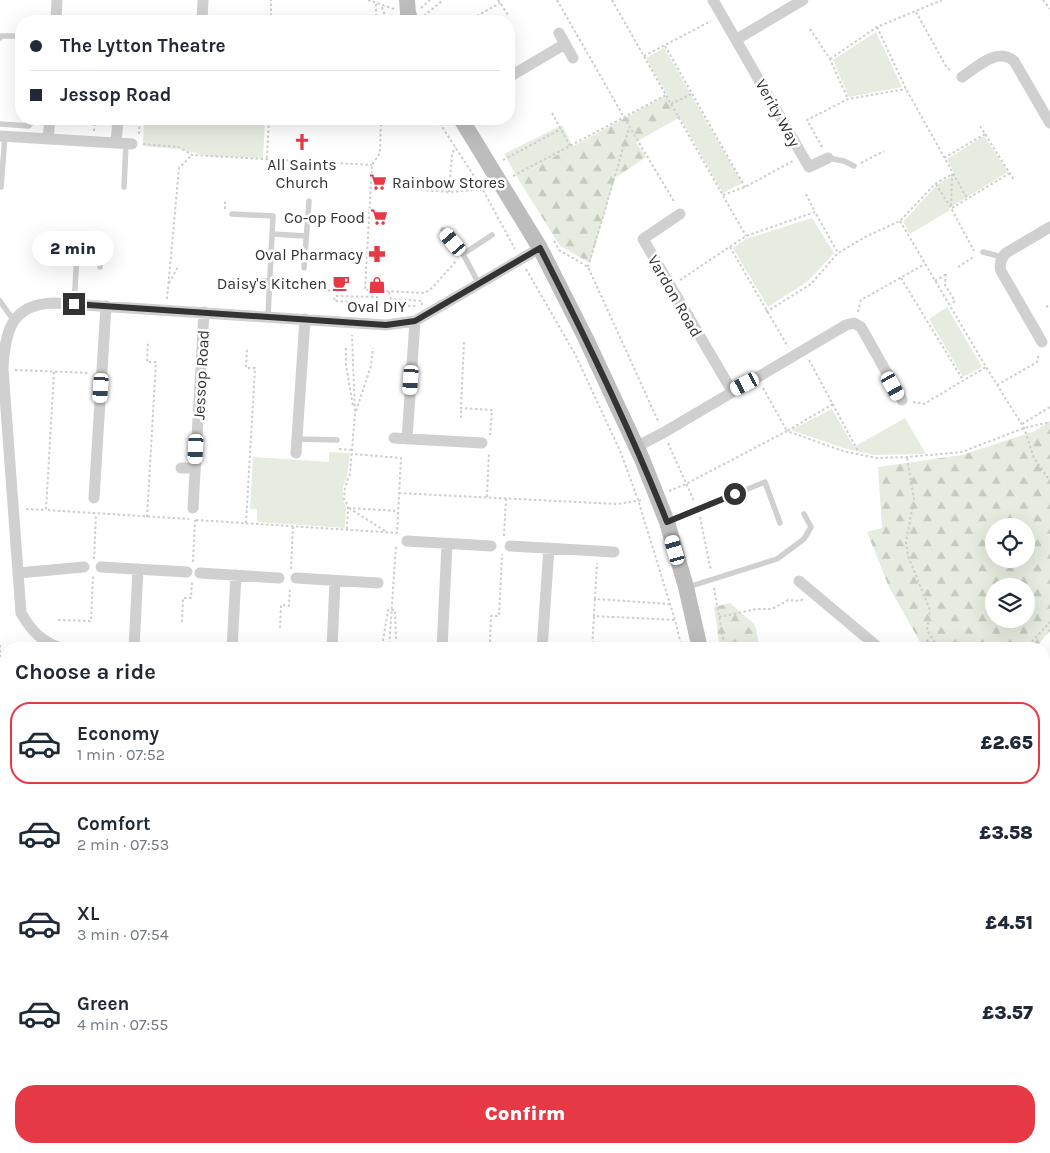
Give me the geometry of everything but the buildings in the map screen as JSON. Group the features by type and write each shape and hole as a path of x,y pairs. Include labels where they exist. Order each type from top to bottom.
{"street":[{"path":"56,15 57,0"},
{"path":"202,15 203,0"},
{"name":"Verity Way","path":"713,0 809,167 828,158"},
{"path":"737,39 803,0"},
{"path":"558,33 573,58"},
{"path":"515,73 565,44"},
{"path":"962,76 999,55 1010,57 1014,60 1050,123"},
{"path":"48,138 49,125"},
{"path":"3,136 128,144 120,125"},
{"path":"465,125 540,248 586,339 636,447 667,522 686,587 698,642"},
{"name":"Vardon Road","path":"680,214 642,239 732,391"},
{"path":"1042,342 1001,271 1000,264 1002,257 1006,253 1050,227"},
{"name":"Jessop Road","path":"14,321 23,312 38,305 54,303 386,325 415,321 540,248"},
{"path":"94,498 90,463 106,306"},
{"name":"Jessop Road","path":"193,508 204,312"},
{"path":"296,453 305,319"},
{"path":"14,321 5,340 3,369 21,613 30,629 47,642"},
{"path":"407,439 415,321"},
{"path":"636,447 758,378 846,325 854,323 861,327 902,400"},
{"path":"394,438 487,441"},
{"path":"180,468 195,468"},
{"path":"402,542 491,546"},
{"path":"442,642 446,544"},
{"path":"505,544 614,552"},
{"path":"542,642 549,548"},
{"path":"18,573 93,567 187,572"},
{"path":"134,642 138,569"},
{"path":"200,573 279,578"},
{"path":"232,642 236,575"},
{"path":"296,578 378,583"},
{"path":"332,642 335,580"},
{"path":"799,581 872,642"}],"lane":[{"path":"0,38 1,36 15,36"},
{"path":"0,124 30,125"},
{"path":"1,187 3,136"},
{"path":"124,187 128,144"},
{"path":"828,158 844,161 854,166"},
{"path":"304,268 309,201"},
{"path":"232,214 273,216 268,316"},
{"path":"443,230 463,254 479,285"},
{"path":"272,234 305,236"},
{"path":"463,254 492,235"},
{"path":"74,304 78,238 102,239 100,266"},
{"path":"983,252 1002,257"},
{"path":"256,281 270,281"},
{"path":"0,301 14,321"},
{"path":"297,439 337,440"},
{"path":"667,522 765,482 780,523"},
{"path":"686,587 777,559 804,539 810,527 804,514"}],"path":[{"path":"271,0 271,15"},
{"path":"368,0 407,15"},
{"path":"412,15 443,0"},
{"path":"498,0 508,15"},
{"path":"557,0 629,126 672,196 680,214"},
{"path":"612,0 746,236"},
{"path":"830,59 877,27 942,0"},
{"path":"1043,0 1050,10"},
{"path":"479,15 500,3"},
{"path":"376,4 376,15"},
{"path":"382,6 385,15"},
{"path":"916,12 947,68 962,76"},
{"path":"644,56 721,15"},
{"path":"877,27 906,89 967,198"},
{"path":"810,29 830,59 848,99"},
{"path":"665,46 744,187"},
{"path":"828,158 808,120 848,99 906,89"},
{"path":"670,104 692,93"},
{"path":"510,177 666,95"},
{"path":"552,113 570,146"},
{"path":"137,125 128,144 179,146 192,155 372,165"},
{"path":"267,158 269,125"},
{"path":"381,125 380,153 372,165 365,290 425,293 432,288 463,254"},
{"path":"441,125 483,190 556,318 587,379 621,453 638,500 676,620 681,642"},
{"path":"629,126 588,267 698,510 724,642"},
{"path":"980,126 1014,180"},
{"path":"501,162 561,129"},
{"path":"944,158 985,134"},
{"path":"449,192 452,155 456,147"},
{"path":"854,166 884,151"},
{"path":"166,310 179,168 192,155"},
{"path":"723,194 744,187 802,156"},
{"path":"951,208 1010,173"},
{"path":"766,312 811,284 838,253 867,236 900,221 936,184 952,174"},
{"path":"951,208 952,174"},
{"path":"936,184 977,255 958,267"},
{"path":"406,189 449,192 487,189"},
{"path":"806,194 838,253"},
{"path":"670,287 746,236 815,212"},
{"path":"900,221 1024,428 1034,458 1050,481"},
{"path":"730,247 766,312 798,353 833,404 860,454"},
{"path":"861,300 925,264"},
{"path":"168,285 179,265"},
{"path":"935,281 947,274 945,284 955,301 950,305"},
{"path":"901,278 963,380"},
{"path":"270,289 345,291"},
{"path":"388,291 391,300 422,300"},
{"path":"353,308 353,300 334,301 335,296 377,297 377,304 422,306"},
{"path":"1046,307 1050,305"},
{"path":"347,530 348,508 344,499 345,487 350,474 355,413 352,330"},
{"path":"147,517 156,362 147,362 148,341"},
{"path":"460,418 464,342"},
{"path":"997,385 1037,362 1042,342"},
{"path":"246,523 255,368 246,368 247,348"},
{"path":"346,348 346,365 355,413"},
{"path":"355,413 371,366 373,348"},
{"path":"902,400 924,404 986,367"},
{"path":"3,369 91,374"},
{"path":"46,510 54,372"},
{"path":"758,378 787,431 843,451 876,458 962,452 1024,428 1050,422"},
{"path":"667,492 787,431 833,404"},
{"path":"461,408 492,410 487,441 487,497"},
{"path":"1021,424 1050,408"},
{"path":"13,509 397,533 401,458 352,454"},
{"path":"907,457 914,499 906,542 908,556 930,610 927,630 935,642"},
{"path":"399,493 618,504 646,500"},
{"path":"490,642 491,616 499,616 505,544 506,499"},
{"path":"348,508 398,511"},
{"path":"348,508 387,532"},
{"path":"58,620 91,621 96,514"},
{"path":"389,642 391,610 402,542"},
{"path":"592,642 597,562"},
{"path":"719,617 757,609 772,609 788,600 800,601 811,591"},
{"path":"595,599 670,604"},
{"path":"383,641 388,610 391,610"},
{"path":"391,610 395,610 396,641"},
{"path":"594,616 676,620"},
{"path":"1031,642 1050,622"}],"green space":[{"path":"876,32 902,87 849,97 833,60"},
{"path":"664,48 742,183 723,193 646,58"},
{"path":"667,95 680,117 636,142 646,157 615,178 590,263 560,246 517,177"},
{"path":"144,125 265,125 263,158 208,156 178,149 143,146"},
{"path":"562,125 573,147 517,177 504,154"},
{"path":"984,136 1008,172 910,234 903,222 937,185 955,174 947,159"},
{"path":"812,218 834,253 808,281 768,307 733,248 746,239"},
{"path":"947,307 982,367 963,377 929,319"},
{"path":"832,409 854,447 905,418 926,454 874,455 843,448 791,430"},
{"path":"1050,421 1050,631 1040,642 920,642 889,587 867,532 882,528 878,467 962,455 1035,431"},
{"path":"329,452 350,453 347,478 343,486 343,500 346,507 345,528 257,522 257,509 250,509 253,457 329,462"},
{"path":"730,603 755,625 759,642 719,642 714,607"}],"place":[{"name":"All Saints Church","path":"302,142"},
{"name":"Rainbow Stores","path":"378,182"},
{"name":"Co-op Food","path":"379,217"},
{"name":"Oval Pharmacy","path":"377,254"},
{"name":"Daisy's Kitchen","path":"341,283"},
{"name":"Oval DIY","path":"377,285"}],"route":[{"path":"74,304 386,325 415,321 540,248 586,339 642,459 667,522 735,494"}]}
